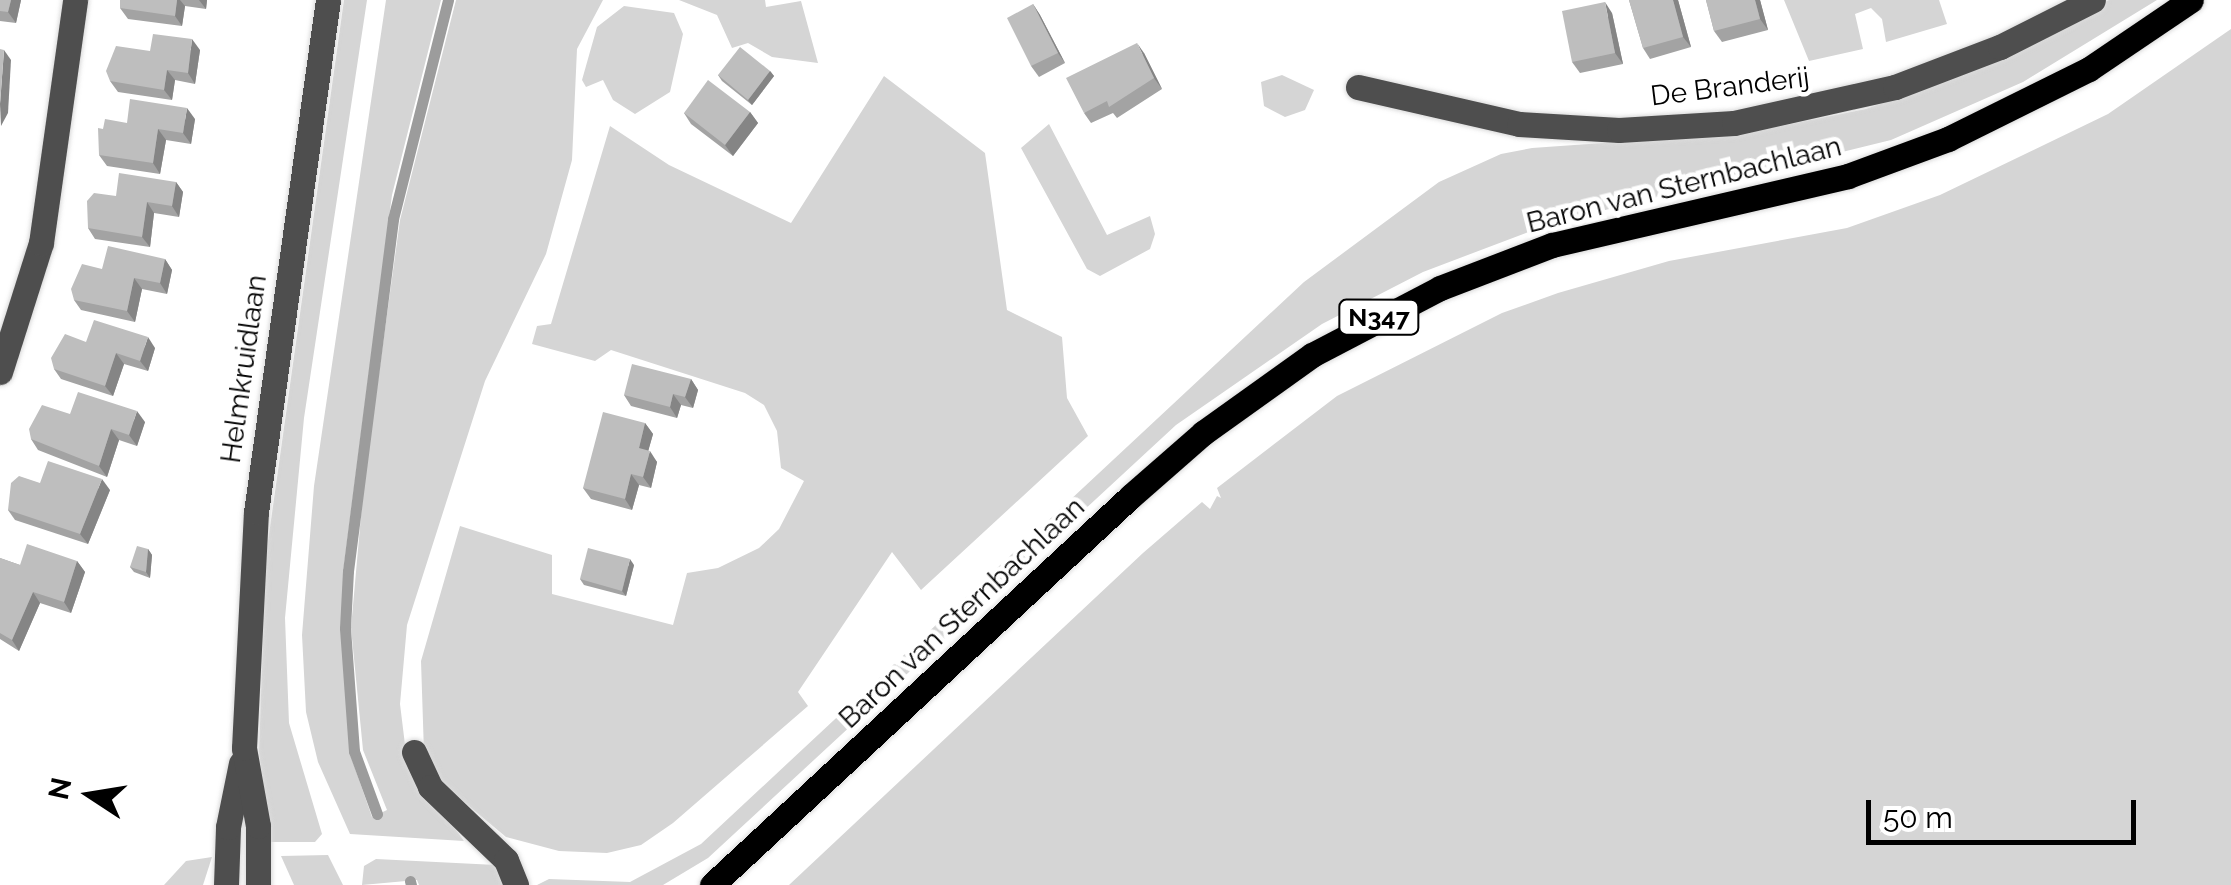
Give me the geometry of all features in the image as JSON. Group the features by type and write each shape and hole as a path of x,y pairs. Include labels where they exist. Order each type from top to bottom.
{"main road":[{"name":"Baron van Sternbachlaan","path":"712,885 1160,470 1312,355 1440,288 1534,251 1848,176 1948,139 2088,69 2191,0"}],"street":[{"path":"0,372 41,244 75,0"},
{"name":"Helmkruidlaan","path":"226,885 228,827 244,748 263,445 328,0"},
{"name":"De Branderij","path":"1358,87 1519,124 1619,130 1734,123 1895,88 2000,47 2093,0"},
{"name":"Helmkruidlaan","path":"244,748 258,826 258,885"},
{"path":"414,752 430,787 506,860 516,885"}],"shaded area":[{"path":"344,0 367,0 304,418 285,618 289,723 322,834 315,842 271,842 259,752 266,556"},
{"path":"386,0 441,0 392,195 343,573 350,754 372,817 387,810 363,750 351,628 364,482 400,220 456,0 603,0 577,49 572,160 546,254 485,381 407,625 400,704 407,761 464,841 350,834 318,762 306,712 302,635 314,486"},
{"path":"679,0 765,0 766,7 801,1 818,63 772,57 748,43 732,48 717,15"},
{"path":"1784,0 1939,0 1947,24 1886,42 1882,19 1871,8 1855,14 1863,49 1809,61"},
{"path":"2109,0 2157,0 2023,82 1891,140 1552,223 1423,272 1322,324 1176,425 708,858 663,885 537,885 549,879 630,882 701,844 1304,282 1439,182 1501,154 1532,148 1745,133 1866,109 1960,76"},
{"path":"624,6 674,13 683,34 670,92 635,114 613,100 603,80 586,87 582,80 597,27"},
{"path":"2231,29 2231,885 789,885 1143,553 1202,502 1210,509 1217,496 1221,498 1217,488 1337,396 1502,313 1558,293 1669,261 1847,228 1940,195 2108,114"},
{"path":"1282,75 1314,90 1305,110 1285,117 1264,106 1261,82"},
{"path":"884,76 985,153 1007,310 1062,337 1067,398 1088,436 921,590 892,552 798,692 808,706 673,823 641,845 607,853 559,851 506,837 432,775 424,753 421,661 460,526 552,555 552,594 673,625 687,573 718,568 759,548 779,529 804,481 781,468 777,431 764,405 745,393 611,350 595,361 532,344 537,326 551,324 610,126 669,165 791,223"},
{"path":"1049,124 1107,235 1150,216 1155,234 1150,249 1100,276 1087,269 1021,148"},
{"path":"328,855 343,885 294,885 281,856"},
{"path":"212,857 203,885 164,885 186,861"},
{"path":"376,859 496,865 508,885 419,885 417,880 362,885 364,866"}],"building":[{"path":"0,0 11,0 8,12 0,11"},
{"path":"120,0 177,0 175,16 120,8"},
{"path":"1629,0 1673,0 1683,37 1643,48"},
{"path":"1706,0 1755,0 1760,19 1714,31"},
{"path":"1605,2 1615,53 1572,62 1562,11"},
{"path":"1033,4 1058,53 1031,66 1007,18"},
{"path":"153,34 192,39 188,73 167,70 164,90 110,81 106,71 116,46 150,51"},
{"path":"1137,43 1154,78 1109,107 1107,101 1084,113 1066,78"},
{"path":"740,47 770,71 748,100 718,75"},
{"path":"0,49 4,50 0,104"},
{"path":"708,80 750,112 725,145 684,113"},
{"path":"130,99 187,108 183,133 158,129 153,163 99,155 98,128 103,129 105,119 127,123"},
{"path":"119,173 176,182 172,206 147,202 142,237 88,228 87,201 94,193 116,196"},
{"path":"108,246 165,259 160,283 134,278 127,311 74,300 71,289 82,264 102,269"},
{"path":"94,320 148,337 140,361 116,353 105,386 54,369 51,358 65,334 86,342"},
{"path":"632,364 691,379 685,397 673,394 670,407 624,395"},
{"path":"78,392 137,411 129,435 111,429 99,466 31,439 29,429 42,405 70,414"},
{"path":"603,412 645,423 639,448 650,451 643,477 631,474 625,499 583,488"},
{"path":"48,461 102,479 80,534 8,510 11,483 19,476 40,483"},
{"path":"27,544 77,561 64,602 33,592 12,640 0,633 0,558 20,565"},
{"path":"137,546 148,549 146,572 130,567"},
{"path":"588,548 630,559 622,591 580,579"}],"waterway":[{"path":"377,814 354,751 345,628 348,571 393,219 448,0"},
{"path":"410,881 411,885"}]}
